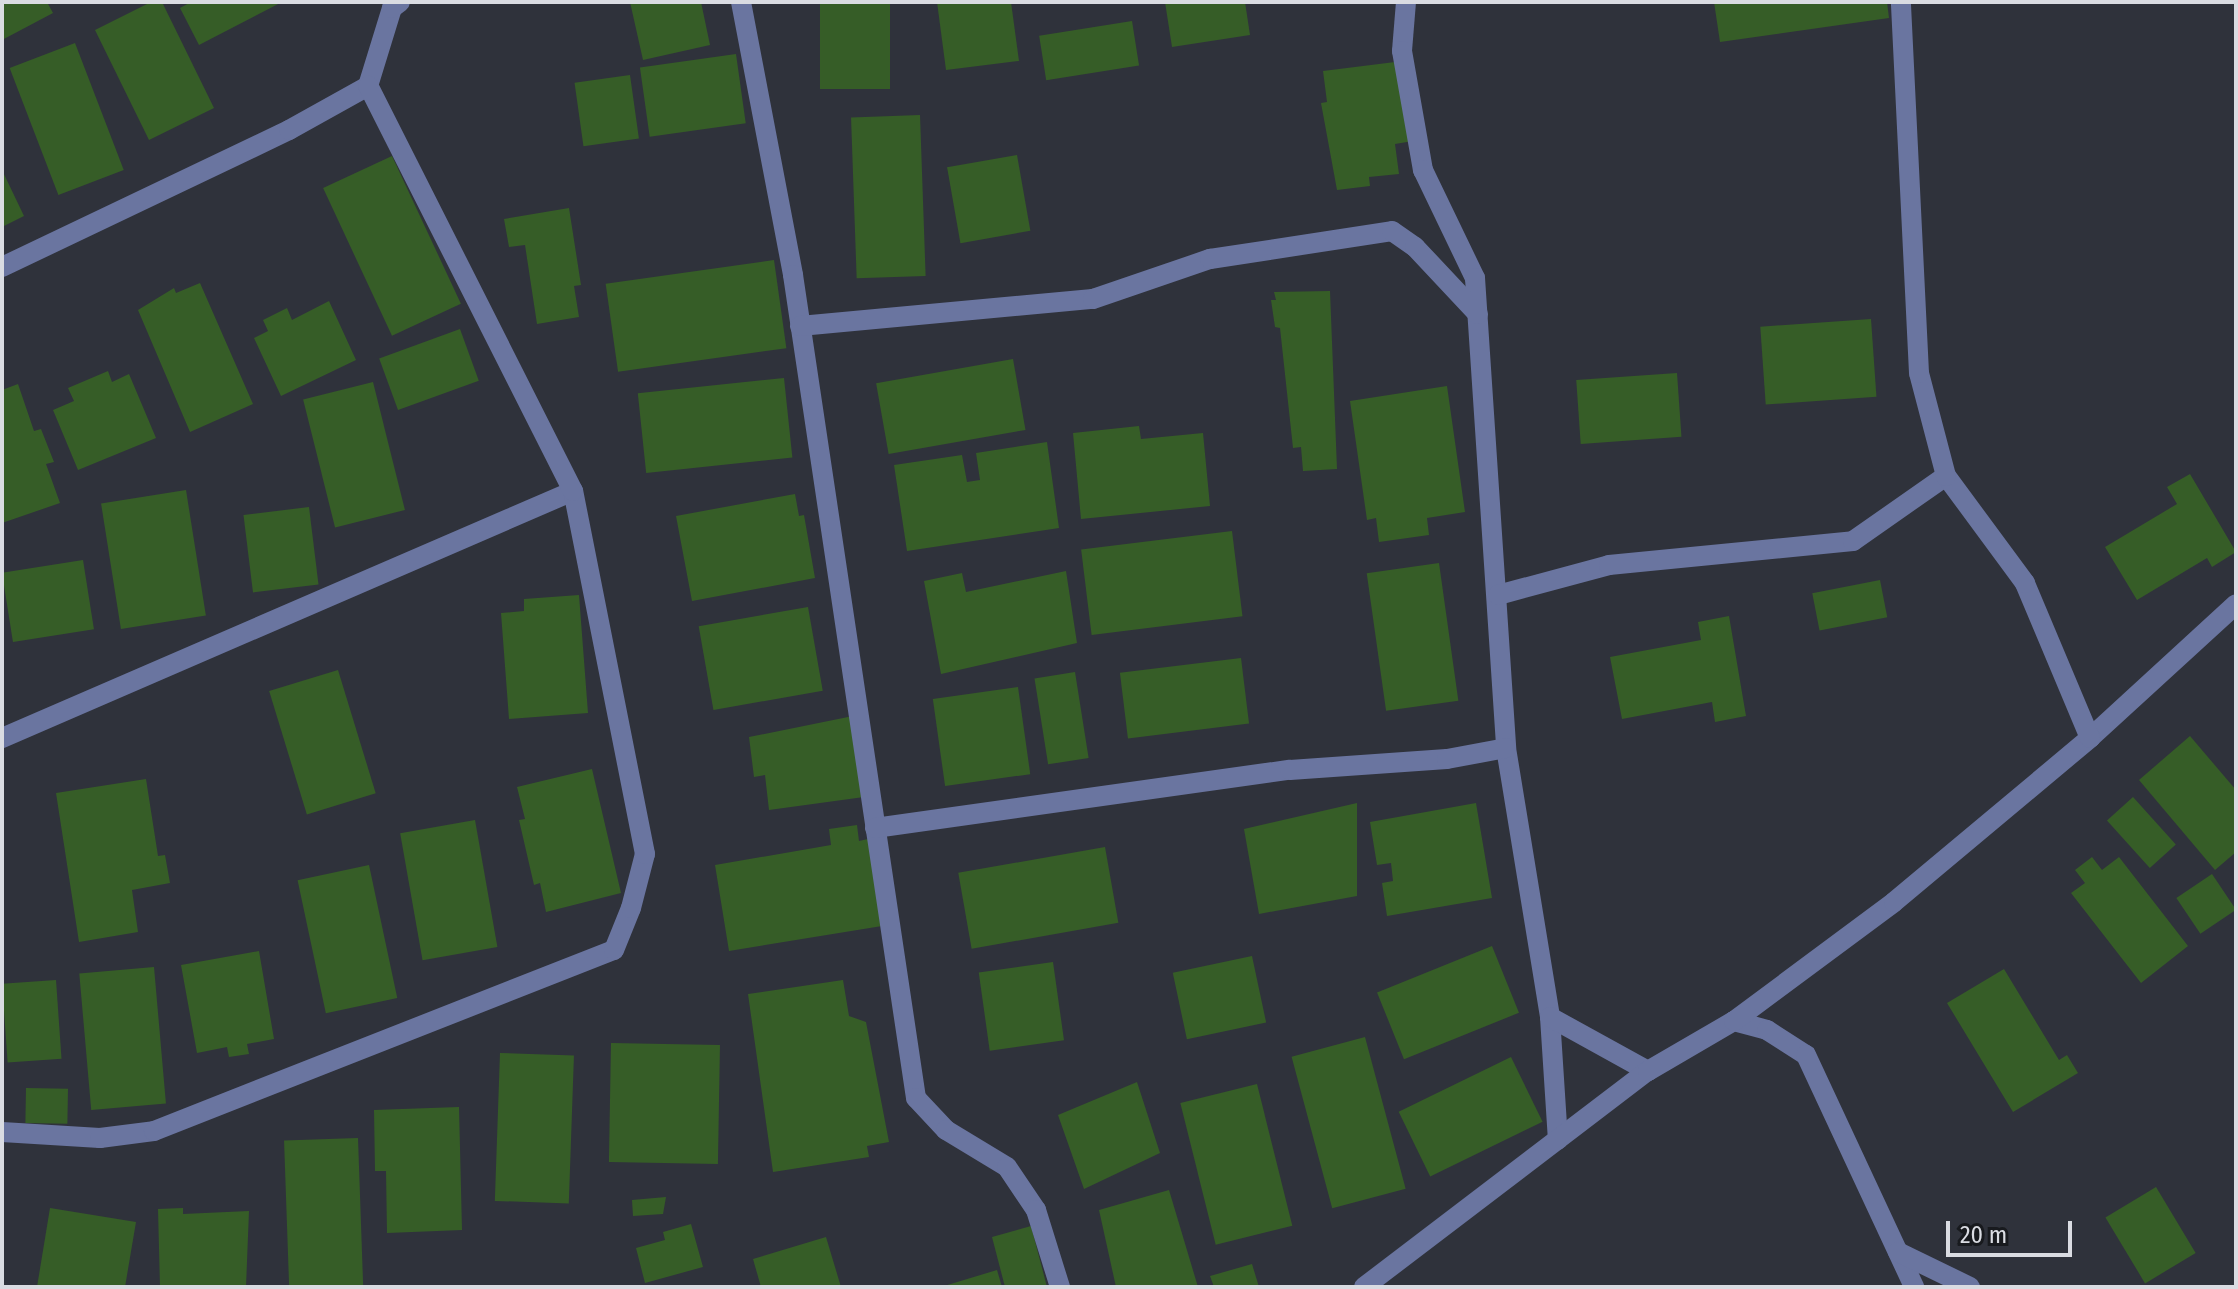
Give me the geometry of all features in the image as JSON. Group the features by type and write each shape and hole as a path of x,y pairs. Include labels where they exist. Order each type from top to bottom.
{"street":[{"path":"2,267 289,130 368,86 392,8 400,2"},
{"path":"741,2 800,326 916,1098 946,1130 1007,1167 1036,1210 1060,1287"},
{"path":"1406,2 1402,51 1423,170 1475,278 1506,748 1550,1017 1558,1140"},
{"path":"1901,2 1919,373 1946,476 2025,583 2090,738"},
{"path":"2,1132 100,1138 154,1131 614,950 645,854 573,491 368,86"},
{"path":"800,326 1093,299 1210,259 1392,231 1415,247 1478,314"},
{"path":"1498,595 1609,565 1853,541 1946,476"},
{"path":"2,738 573,491"},
{"path":"1364,1287 1648,1071 1734,1021 1894,902 2090,738 2236,604"},
{"path":"875,828 1290,770 1447,759 1506,748"},
{"path":"1550,1017 1648,1071"},
{"path":"1734,1021 1767,1030 1806,1055 1914,1287"},
{"path":"1898,1252 1970,1287"}],"building":[{"path":"2,2 47,2 53,13 2,40"},
{"path":"151,2 162,2 214,108 149,140 95,30"},
{"path":"191,2 282,2 199,45 180,8"},
{"path":"630,2 701,2 710,45 643,60"},
{"path":"820,2 890,2 890,89 820,89"},
{"path":"937,2 1011,2 1019,61 946,70"},
{"path":"1165,2 1245,2 1250,35 1172,47"},
{"path":"1714,2 1887,2 1889,18 1720,42"},
{"path":"1132,21 1139,65 1046,80 1039,36"},
{"path":"75,43 124,170 58,195 10,68"},
{"path":"736,54 746,123 650,137 640,67"},
{"path":"1403,61 1413,141 1395,144 1399,174 1369,177 1370,186 1337,190 1321,103 1327,102 1323,71"},
{"path":"630,75 639,138 583,146 575,83"},
{"path":"920,115 926,276 857,278 851,117"},
{"path":"1017,155 1030,231 960,243 947,167"},
{"path":"392,156 461,304 392,336 323,188"},
{"path":"2,170 24,216 2,227"},
{"path":"569,208 581,285 574,286 579,317 537,324 525,245 509,247 504,219"},
{"path":"774,260 786,348 618,372 606,284"},
{"path":"200,283 253,404 190,432 138,310 174,288 176,293"},
{"path":"1330,291 1337,469 1303,471 1301,447 1293,448 1280,328 1275,327 1271,300 1276,300 1274,292"},
{"path":"329,301 356,360 281,396 254,338 268,331 263,320 287,308 292,320"},
{"path":"1871,319 1876,397 1766,405 1760,327"},
{"path":"460,329 479,381 398,410 379,358"},
{"path":"1013,359 1026,430 889,454 876,383"},
{"path":"108,371 112,382 129,374 156,438 78,470 53,410 74,401 68,388"},
{"path":"1677,373 1681,437 1581,444 1576,380"},
{"path":"784,378 792,458 646,473 638,393"},
{"path":"373,382 405,510 335,527 303,399"},
{"path":"18,384 34,431 41,429 54,462 46,464 60,503 2,523 2,390"},
{"path":"1447,386 1465,512 1427,518 1429,535 1379,542 1376,518 1367,520 1350,401"},
{"path":"1139,426 1141,439 1203,433 1210,506 1081,519 1073,433"},
{"path":"1047,442 1059,528 907,551 894,465 962,455 967,482 980,480 976,453"},
{"path":"2190,474 2236,552 2212,567 2207,558 2137,600 2105,547 2177,504 2167,487"},
{"path":"186,490 206,615 121,629 101,503"},
{"path":"795,494 799,516 804,515 815,578 692,601 676,516"},
{"path":"309,507 319,584 253,592 243,515"},
{"path":"1232,531 1242,616 1092,635 1081,550"},
{"path":"83,560 94,629 13,642 2,573"},
{"path":"1439,563 1458,701 1386,711 1367,573"},
{"path":"1066,571 1077,643 941,674 924,581 962,573 966,592"},
{"path":"1880,580 1887,617 1820,630 1812,593"},
{"path":"579,595 588,713 509,719 501,613 524,611 524,599"},
{"path":"808,607 823,691 713,710 699,626"},
{"path":"1729,616 1746,716 1715,722 1712,702 1622,719 1610,657 1701,640 1698,622"},
{"path":"1241,658 1249,724 1128,738 1120,673"},
{"path":"338,670 376,793 307,814 269,691"},
{"path":"1075,672 1089,758 1048,764 1035,678"},
{"path":"1018,687 1030,774 945,786 933,699"},
{"path":"853,716 864,797 769,810 765,775 754,777 749,737"},
{"path":"2190,736 2236,790 2236,852 2215,870 2139,780"},
{"path":"592,769 621,893 546,912 540,883 534,885 519,820 525,819 517,787"},
{"path":"146,779 158,856 165,855 170,883 132,890 138,932 79,942 56,793"},
{"path":"2133,797 2176,845 2150,868 2107,820"},
{"path":"1357,803 1357,896 1259,914 1244,829"},
{"path":"1476,803 1492,898 1387,916 1382,883 1393,881 1391,863 1377,865 1370,822"},
{"path":"475,820 497,947 423,960 400,833"},
{"path":"857,825 859,841 868,839 882,926 729,951 715,865 831,845 829,829"},
{"path":"1105,847 1118,923 972,949 958,873"},
{"path":"2092,857 2102,870 2119,857 2188,946 2141,983 2071,893 2085,883 2075,870"},
{"path":"369,865 397,998 326,1013 298,880"},
{"path":"2212,874 2236,910 2200,934 2176,898"},
{"path":"1492,946 1519,1013 1404,1059 1377,992"},
{"path":"259,951 274,1039 247,1044 249,1054 229,1057 227,1047 197,1053 181,965"},
{"path":"1252,956 1266,1023 1187,1039 1173,973"},
{"path":"1053,962 1064,1040 990,1051 979,972"},
{"path":"154,967 166,1103 91,1110 79,974"},
{"path":"2004,969 2059,1060 2067,1055 2078,1073 2013,1112 1947,1003"},
{"path":"56,980 62,1059 8,1063 2,984"},
{"path":"843,980 849,1016 866,1022 889,1142 867,1146 869,1157 773,1172 748,994"},
{"path":"1365,1037 1406,1189 1332,1208 1292,1057"},
{"path":"611,1043 720,1045 718,1164 609,1162"},
{"path":"500,1053 574,1056 569,1203 495,1201"},
{"path":"1511,1057 1543,1122 1430,1177 1399,1112"},
{"path":"1137,1082 1160,1153 1084,1189 1058,1115"},
{"path":"1257,1084 1292,1226 1216,1245 1180,1103"},
{"path":"26,1088 68,1089 67,1124 25,1123"},
{"path":"459,1107 462,1230 387,1233 386,1171 375,1171 374,1110"},
{"path":"358,1138 363,1287 289,1287 284,1141"},
{"path":"2156,1187 2196,1253 2145,1283 2105,1217"},
{"path":"1169,1190 1198,1287 1116,1287 1099,1210"},
{"path":"666,1197 663,1214 633,1216 632,1200"},
{"path":"50,1208 136,1222 125,1287 37,1287"},
{"path":"183,1208 183,1214 249,1211 246,1287 160,1287 158,1209"},
{"path":"691,1224 703,1267 645,1283 636,1248 665,1240 663,1232"},
{"path":"1031,1226 1047,1287 1005,1287 992,1237"},
{"path":"826,1237 841,1287 761,1287 753,1259"},
{"path":"1252,1264 1259,1287 1214,1287 1210,1276"},
{"path":"997,1270 1002,1287 944,1287 944,1286"}]}
